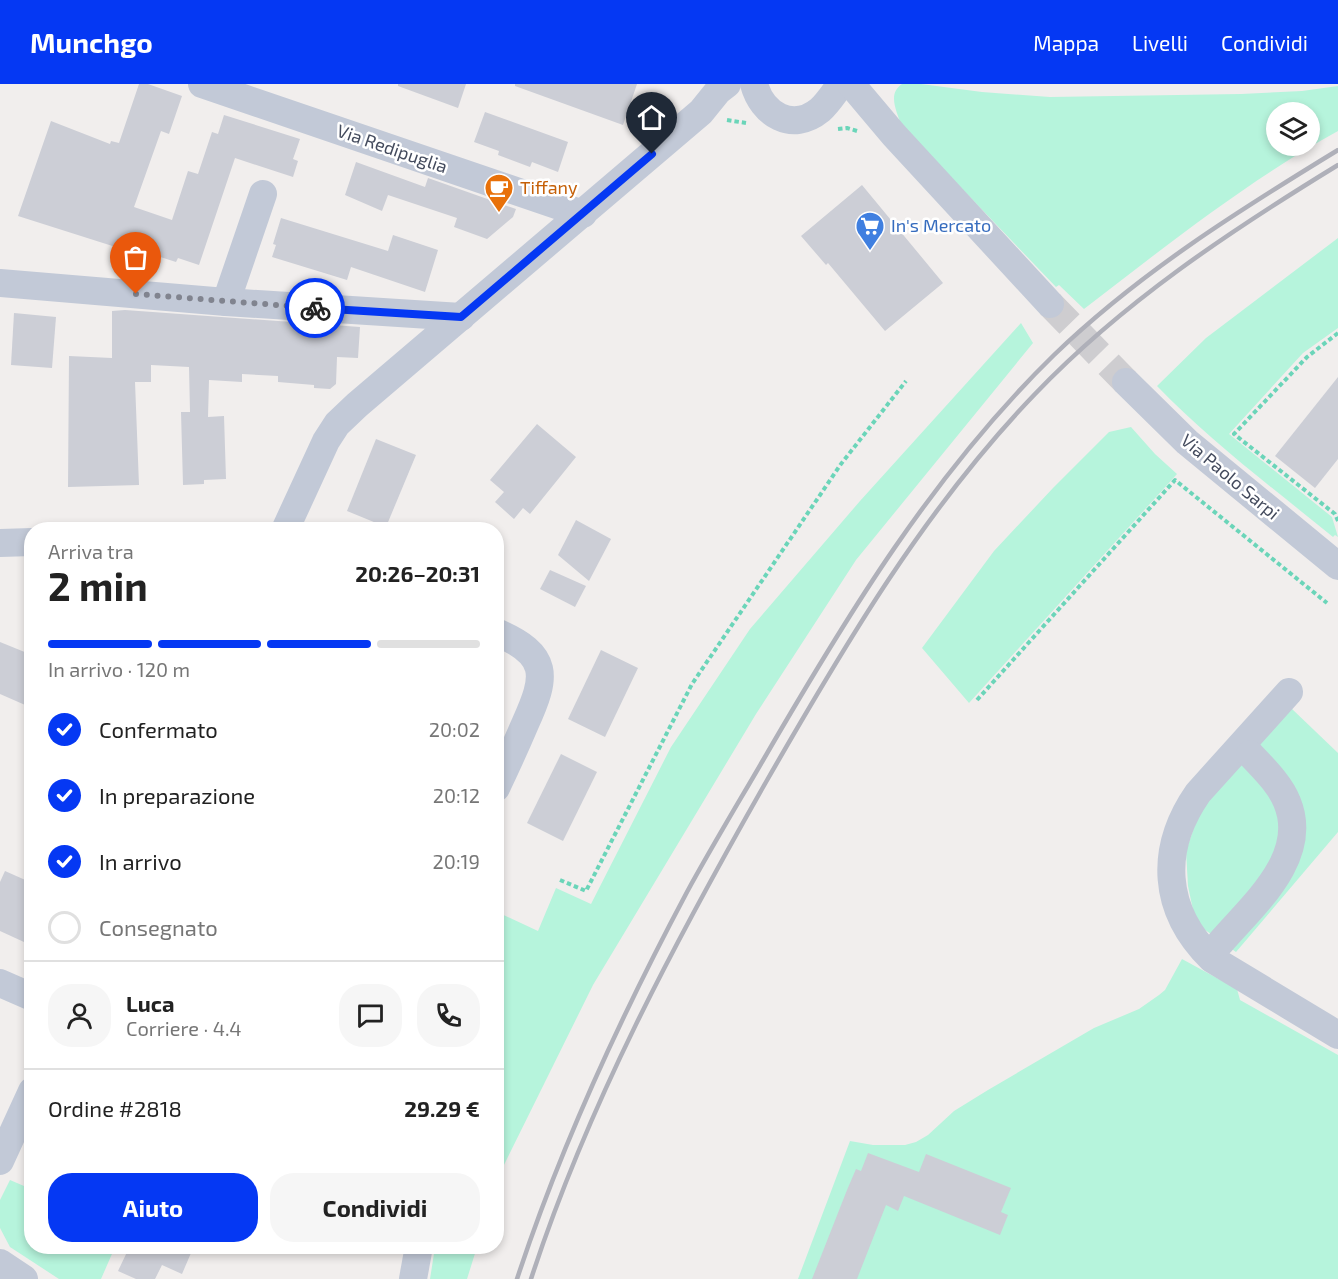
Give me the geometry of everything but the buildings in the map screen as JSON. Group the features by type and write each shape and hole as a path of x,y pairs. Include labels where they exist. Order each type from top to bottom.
{"street":[{"name":"Via Redipuglia","path":"202,84 583,214"},
{"path":"710,118 718,92 727,84"},
{"path":"851,84 880,129"},
{"path":"877,84 874,104 880,129"},
{"path":"289,522 326,441 337,424 583,214 710,118 723,104 745,104 758,107 780,118 800,120 830,103 835,112 858,115 873,122 1050,304"},
{"path":"226,302 263,194"},
{"path":"0,283 226,302 461,317"},
{"name":"Via Paolo Sarpi","path":"1126,382 1187,442 1338,566"},
{"path":"0,543 24,542"},
{"path":"504,635 513,639 532,654 541,675 538,697 504,771"},
{"path":"1289,692 1198,793 1185,811 1174,842 1171,874 1182,919 1196,943 1212,959 1338,1035"},
{"path":"1221,942 1273,881 1288,856 1292,825 1287,802 1250,754"},
{"path":"0,983 24,994"},
{"path":"0,1161 24,1108"},
{"path":"413,1279 418,1254"},
{"path":"0,1263 24,1279"}],"path":[{"path":"830,103 847,128 880,129"},
{"path":"710,118 736,120 758,107"},
{"path":"1338,333 1307,357 1234,434 1335,514 1338,521"},
{"path":"560,880 586,891 692,684 842,464 906,381"},
{"path":"977,700 1175,480 1327,603"}],"green space":[{"path":"902,84 1050,97 1241,94 1302,91 1338,86 1338,131 1320,141 1320,102 1266,102 1266,156 1295,156 1176,238 1084,309 1059,285 1056,287 901,125 894,103 895,93"},
{"path":"1338,238 1338,328 1303,353 1229,434 1332,517 1338,537 1335,535 1333,537 1221,445 1157,386 1206,338"},
{"path":"1021,323 1033,343 856,560 756,714 593,985 504,1165 504,915 538,931 556,888 591,904 671,747 750,629 860,501"},
{"path":"1131,427 1177,474 969,703 922,648 994,551 1053,488 1109,432"},
{"path":"1291,708 1338,753 1338,832 1236,952 1201,927 1193,910 1188,886 1186,851 1200,810"},
{"path":"1182,959 1237,989 1240,1000 1338,1055 1338,1279 798,1279 850,1141 873,1145 905,1145 916,1142 928,1135 954,1111 988,1090 1094,1028 1139,1009 1165,990"},
{"path":"10,1180 24,1186 24,1254 112,1254 101,1279 59,1279 10,1247 0,1228 0,1200"},
{"path":"434,1254 475,1254 467,1279 430,1279"}],"tunnel":[{"path":"1050,304 1126,382"}],"railway":[{"path":"517,1279 553,1179 594,1082 687,892 826,654 894,548 931,497 1010,400 1087,325 1120,297 1190,245 1263,196 1338,150"},
{"path":"531,1279 554,1214 606,1087 667,963 732,842 825,680 922,531 995,438 1035,394 1104,329 1218,242 1338,165"}],"way so far":[{"path":"136,294 315,308"}],"place":[{"name":"Tiffany","path":"499,214"},
{"name":"In's Mercato","path":"870,252"}],"route":[{"path":"315,308 461,317 652,154"}]}
